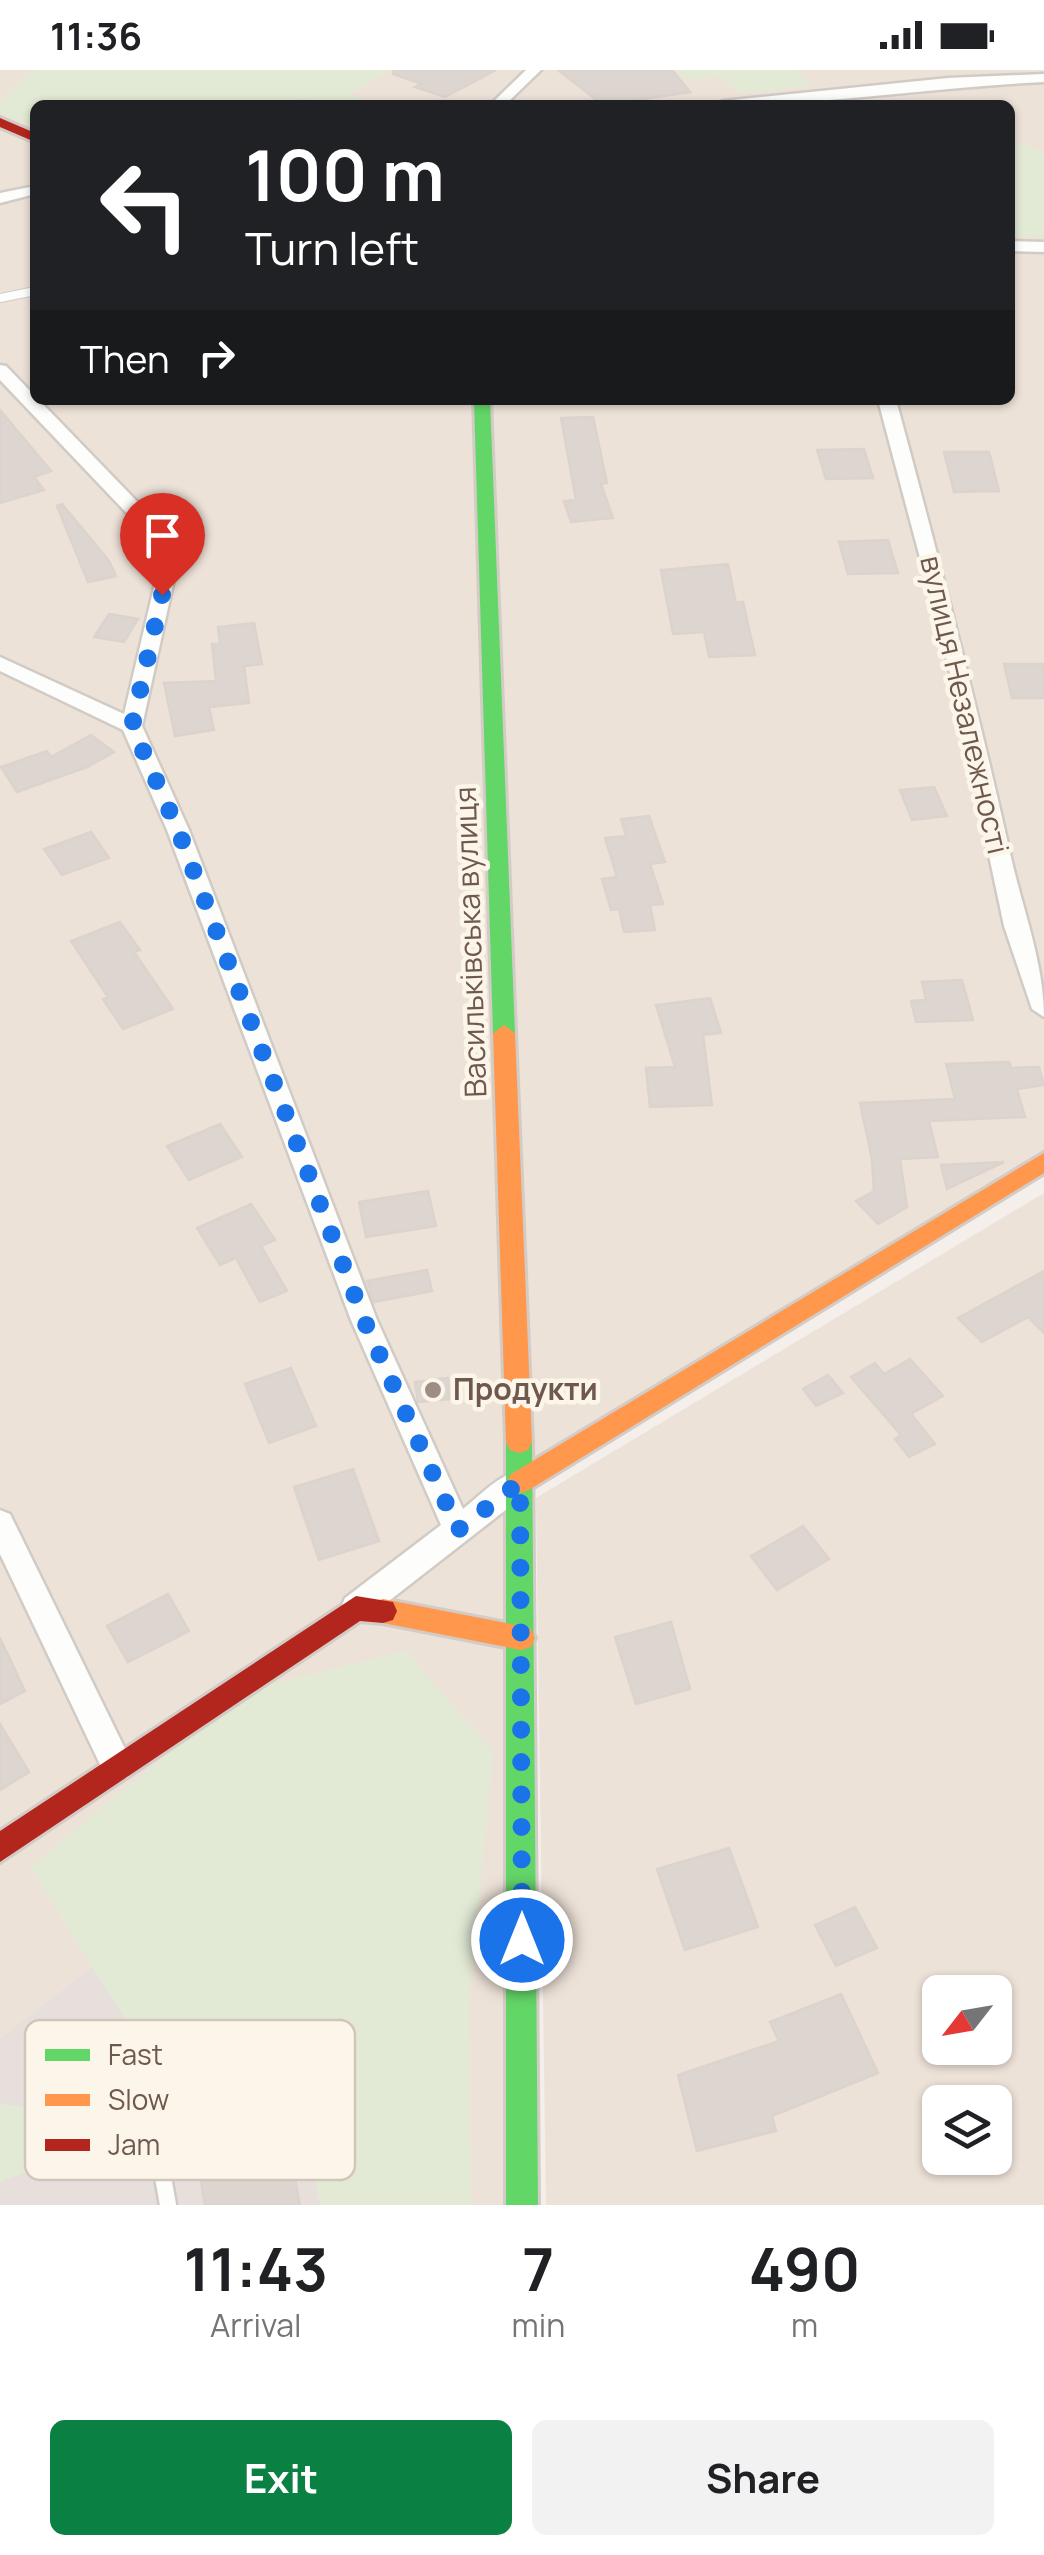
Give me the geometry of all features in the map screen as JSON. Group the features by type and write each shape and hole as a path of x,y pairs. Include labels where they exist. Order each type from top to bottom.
{"street":[{"path":"503,100 534,70"},
{"path":"772,100 948,82 1044,78"},
{"path":"0,122 30,136"},
{"path":"0,198 30,191"},
{"path":"1015,246 1044,246"},
{"path":"0,370 30,401"},
{"path":"34,405 146,522 169,562 132,726 178,830 364,1320 458,1530"},
{"name":"Васильківська вулиця","path":"482,405 520,1482 522,2205"},
{"name":"вулиця Незалежності","path":"888,405 958,663 1014,926 1044,1009"},
{"path":"0,663 132,726"},
{"path":"0,1848 356,1608 520,1482 1044,1162"},
{"path":"0,1523 117,1766"},
{"path":"356,1608 414,1614 521,1638"}],"lane":[{"path":"0,298 30,292"},
{"path":"165,2180 168,2205"}],"shaded area":[{"path":"0,70 1044,70 1044,1165 520,1482 522,2205 0,2205"},
{"path":"1044,1193 1044,2205 546,2205 536,1498"},
{"path":"401,1726 442,2205 0,2205 0,2039"}],"green space":[{"path":"34,70 392,70 349,93 365,100 30,100 28,125 0,113 0,102"},
{"path":"676,70 796,70 811,86 741,94 721,77 688,80"},
{"path":"1015,141 1044,152 1044,237 1015,237"},
{"path":"406,1651 493,1752 469,2006 471,2205 320,2205 315,2180 355,2180 355,2020 125,2020 30,1867 244,1691"},
{"path":"0,2103 25,2108 25,2173 0,2182"}],"building":[{"path":"394,70 496,70 445,97 415,87 422,84 393,74"},
{"path":"558,70 672,70 690,92 636,100 597,100"},
{"path":"0,410 51,471 34,477 44,490 0,503"},
{"path":"593,417 607,483 601,484 613,518 571,522 564,501 576,500 561,418"},
{"path":"864,449 873,478 826,479 817,450"},
{"path":"944,452 989,452 999,491 954,492"},
{"path":"62,504 109,561 116,576 88,582 57,506"},
{"path":"888,540 898,573 848,574 839,542"},
{"path":"728,564 736,603 743,602 755,655 709,657 704,632 673,634 661,570"},
{"path":"109,614 138,619 124,642 94,637"},
{"path":"254,623 262,664 244,666 249,703 209,707 214,730 175,736 164,683 216,681 212,644 220,644 218,627"},
{"path":"1004,664 1044,664 1044,698 1012,698"},
{"path":"91,735 114,752 87,767 17,792 1,767 47,751 51,757"},
{"path":"934,787 947,816 912,820 900,790"},
{"path":"649,816 665,862 650,864 663,904 650,905 655,930 624,932 619,909 611,910 602,879 617,877 605,838 626,836 621,819"},
{"path":"91,832 109,858 62,875 44,849"},
{"path":"120,922 140,950 134,952 173,1009 123,1029 103,999 108,997 71,941"},
{"path":"962,980 973,1020 916,1022 911,1001 926,1000 922,982"},
{"path":"710,998 721,1033 703,1035 712,1105 650,1107 646,1068 675,1067 656,1005"},
{"path":"1009,1062 1011,1068 1039,1067 1044,1085 1017,1089 1025,1117 929,1121 938,1157 900,1159 907,1207 878,1224 856,1201 874,1191 872,1159 860,1103 955,1099 946,1064"},
{"path":"220,1124 242,1157 189,1180 167,1146"},
{"path":"1004,1162 947,1189 941,1165"},
{"path":"428,1191 436,1226 366,1237 359,1202"},
{"path":"251,1204 275,1240 261,1246 287,1291 260,1302 236,1258 220,1265 197,1228"},
{"path":"427,1270 432,1291 374,1302 367,1281"},
{"path":"1044,1271 1044,1333 1028,1317 982,1342 958,1318"},
{"path":"910,1359 943,1396 911,1414 935,1444 909,1457 895,1439 901,1435 851,1377 875,1363 884,1374"},
{"path":"291,1368 316,1426 269,1443 245,1384"},
{"path":"828,1375 843,1393 816,1406 803,1389"},
{"name":"Продукти","path":"448,1378 450,1399 418,1402 415,1382"},
{"path":"353,1469 379,1541 319,1560 294,1487"},
{"path":"803,1526 829,1559 777,1590 751,1556"},
{"path":"168,1594 189,1631 128,1662 107,1626"},
{"path":"671,1622 690,1689 636,1704 615,1637"},
{"path":"0,1638 25,1691 0,1704"},
{"path":"0,1724 29,1772 0,1790"},
{"path":"729,1848 758,1927 685,1950 657,1869"},
{"path":"855,1907 877,1948 836,1966 815,1925"},
{"path":"841,1994 878,2073 772,2116 776,2131 697,2151 678,2075 779,2041 770,2022"},
{"path":"201,2180 295,2180 300,2205 205,2205"}],"traffic: fast":[{"path":"482,405 504,1033"},
{"path":"519,1442 522,2205"}],"traffic: slow":[{"path":"504,1033 519,1442"},
{"path":"520,1482 1044,1162"},
{"path":"383,1611 521,1638"}],"traffic: jam":[{"path":"0,122 30,136"},
{"path":"0,1848 356,1608 383,1611"}],"place":[{"name":"Продукти","path":"433,1390"}],"route":[{"path":"162,595 132,726 178,830 364,1320 458,1530 520,1482 522,1940"}]}
